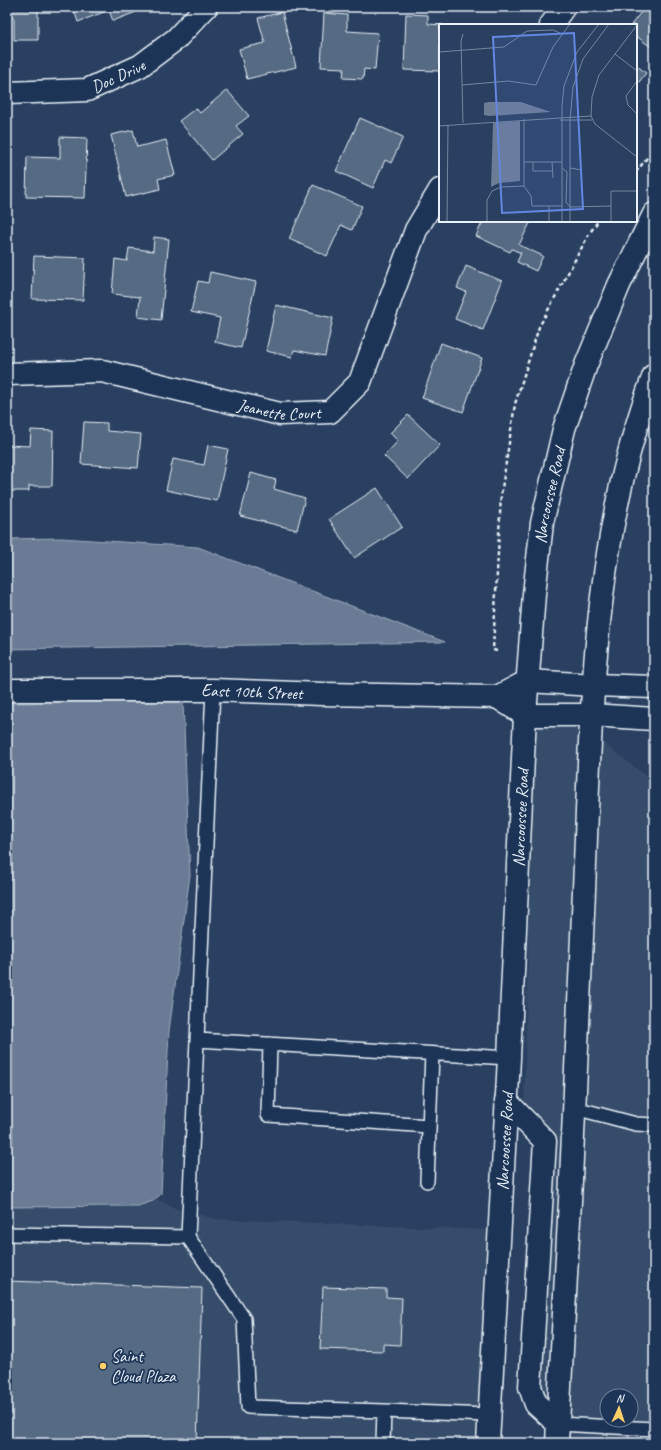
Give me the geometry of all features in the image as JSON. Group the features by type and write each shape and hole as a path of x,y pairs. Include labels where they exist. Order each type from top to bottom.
{"main road":[{"name":"Doc Drive","path":"7,93 87,90 140,66 176,39 206,7"},
{"path":"552,24 564,7"},
{"name":"Jeanette Court","path":"7,374 102,371 280,414 330,412 360,382 416,230 439,192"},
{"name":"Narcoossee Road","path":"488,1443 509,1058 525,714 534,594 542,523 564,429 586,365 619,285 654,214"},
{"path":"557,1434 575,1108 591,715 611,529 629,448 654,375"},
{"path":"528,681 654,687"},
{"name":"East 10th Street","path":"7,690 213,690 322,694 497,697 528,681"},
{"path":"497,697 525,714 591,715 654,719"},
{"path":"506,1101 545,1141 530,1388 536,1404 557,1434"}],"lane":[{"path":"213,690 188,1237 244,1319 248,1407 489,1415"},
{"path":"197,1040 509,1058"},
{"path":"270,1044 268,1115 429,1126"},
{"path":"427,1181 432,1054"},
{"path":"575,1108 636,1124 654,1125"},
{"path":"7,1234 188,1237"},
{"path":"383,1443 384,1411"},
{"path":"557,1434 654,1429"}],"path":[{"path":"637,171 654,149"},
{"path":"498,651 493,650 502,495 515,404 539,327 589,234 597,222"}],"shaded area":[{"path":"61,538 198,547 445,642 7,649 7,539"},
{"path":"183,702 190,875 169,1031 161,1194 153,1201 138,1206 7,1207 7,703"},
{"path":"536,727 580,728 564,1107 548,1405 521,1369 532,1139 524,1102 531,840"},
{"path":"602,742 654,782 654,1443 568,1443 569,1427 573,1418 570,1416 586,1108"},
{"path":"156,1199 177,1209 216,1219 488,1230 478,1411 474,1420 477,1422 476,1443 7,1443 7,1207 138,1206"}],"building":[{"path":"7,7 38,7 38,40 14,40 14,18 7,17"},
{"path":"73,7 134,7 136,12 113,21 109,10 78,22"},
{"path":"645,7 654,13 654,49 637,37 637,24 632,24"},
{"path":"282,12 296,67 247,79 239,49 265,43 258,18"},
{"path":"324,13 347,15 347,31 378,33 375,70 364,69 363,79 343,78 344,68 321,67"},
{"path":"406,14 428,15 428,24 439,25 439,71 404,70"},
{"path":"637,66 646,73 637,85"},
{"path":"227,90 249,116 236,126 243,134 212,160 179,121 196,108 200,113"},
{"path":"360,118 403,137 391,163 385,160 373,188 336,171"},
{"path":"133,130 137,147 166,140 175,175 158,179 160,189 126,197 111,135"},
{"path":"60,137 87,138 85,198 26,197 27,157 60,158"},
{"path":"313,185 362,206 352,230 341,225 327,256 289,239"},
{"path":"483,222 530,222 519,245 543,256 536,271 517,262 521,253 512,249 510,252 476,236"},
{"path":"154,237 169,239 161,320 138,317 140,297 112,294 115,259 127,261 129,248 153,251"},
{"path":"34,256 85,258 83,300 32,299"},
{"path":"466,266 502,281 483,330 455,319 466,292 457,288"},
{"path":"210,272 256,282 241,348 215,342 220,318 191,312 198,281 208,283"},
{"path":"276,305 333,318 325,356 294,350 292,357 266,351"},
{"path":"441,343 482,358 463,412 422,398"},
{"path":"408,415 440,445 408,479 384,456 398,441 390,433"},
{"path":"84,422 107,423 107,431 141,434 138,468 81,464"},
{"path":"31,430 53,431 52,486 29,486 29,491 7,491 7,445 30,446"},
{"path":"208,445 228,449 217,501 166,490 173,459 204,465"},
{"path":"251,473 276,480 274,489 305,498 297,530 240,516"},
{"path":"377,488 402,527 354,558 329,519"},
{"name":"Saint Cloud Plaza","path":"7,1281 202,1288 197,1443 7,1443"},
{"path":"323,1287 386,1289 386,1297 402,1298 400,1345 383,1344 383,1351 320,1349"}],"place":[{"name":"Saint Cloud Plaza","path":"103,1366"}]}
